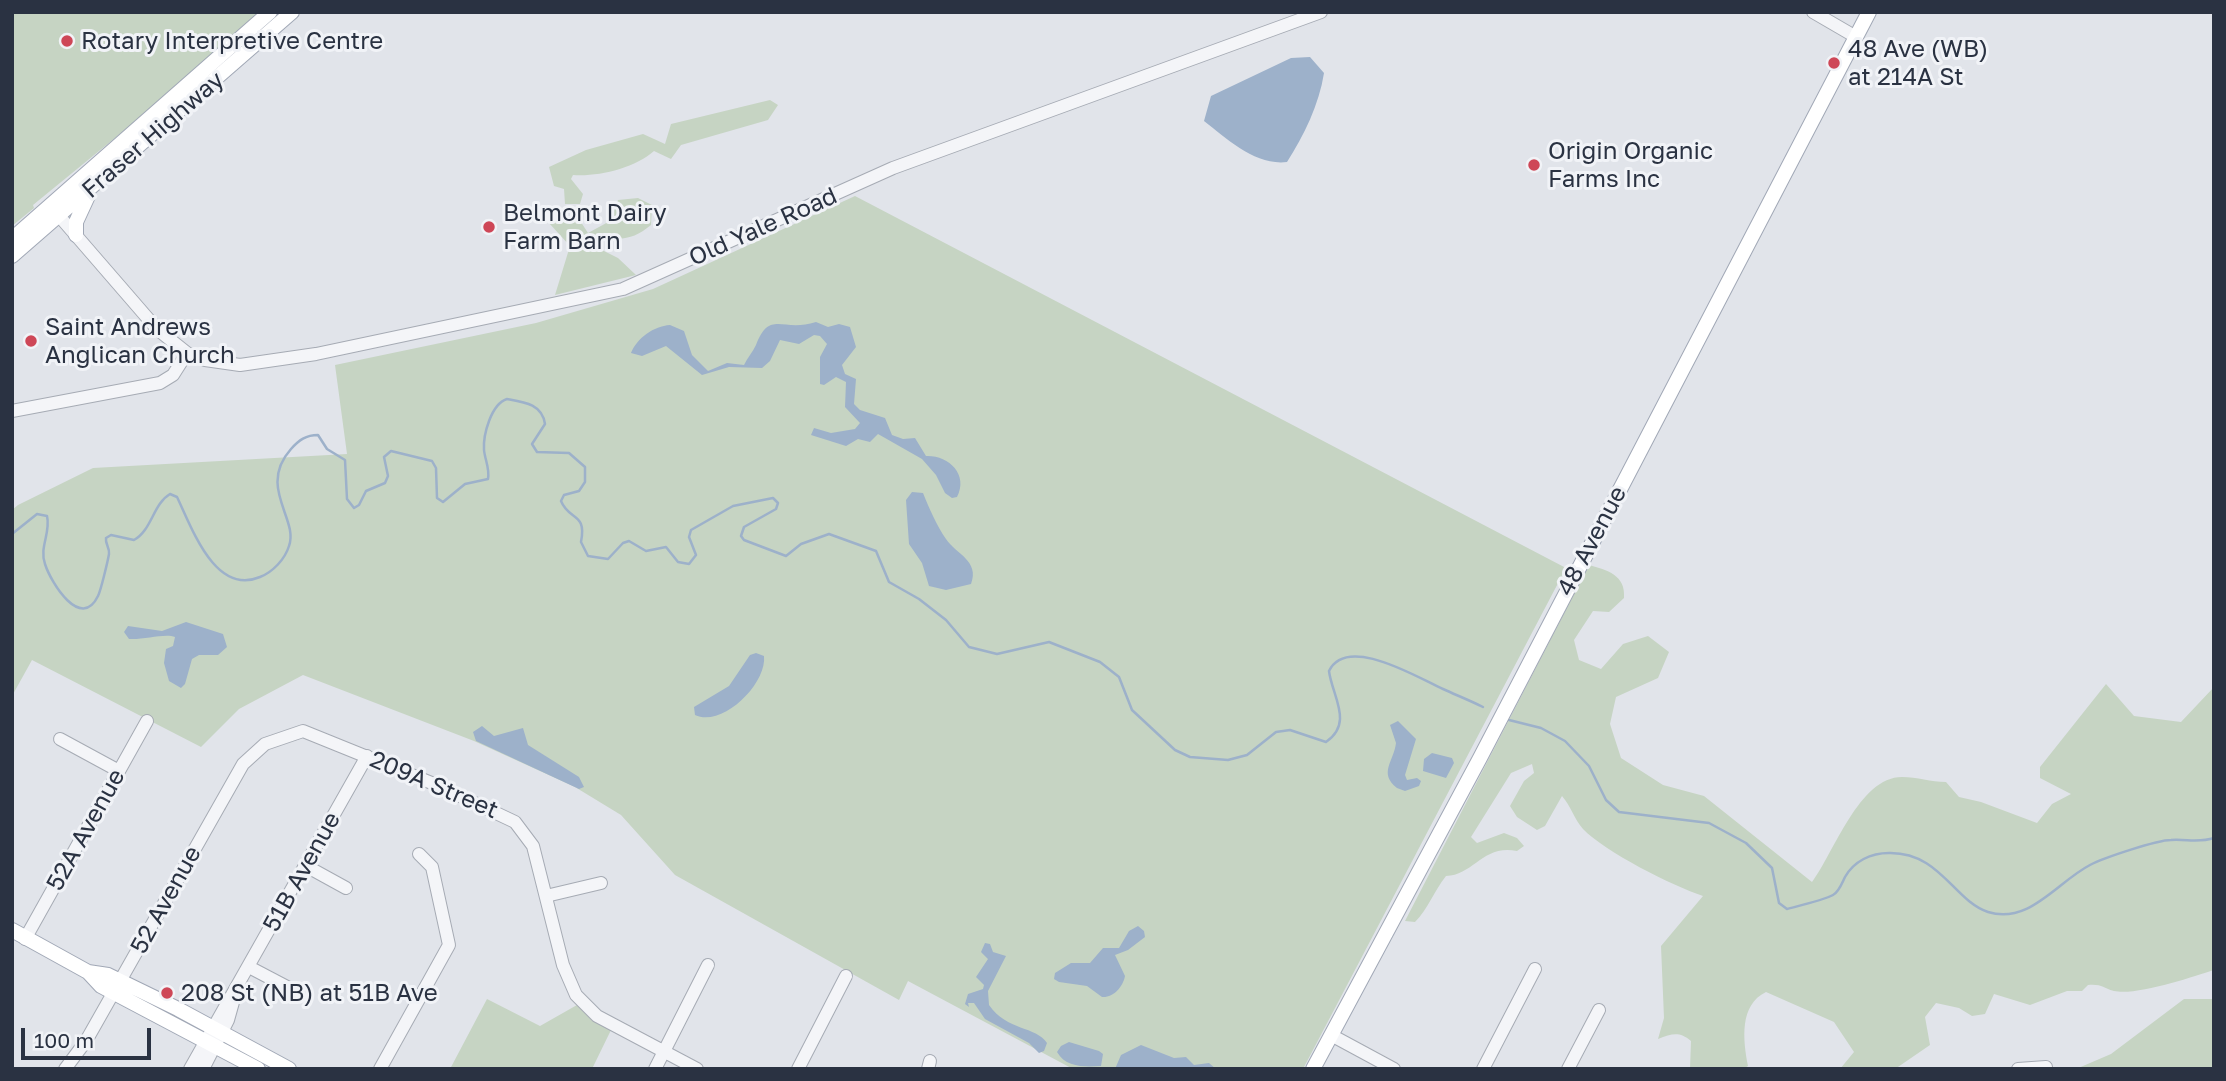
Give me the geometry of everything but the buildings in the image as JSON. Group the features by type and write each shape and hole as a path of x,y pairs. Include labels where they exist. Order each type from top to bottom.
{"main road":[{"name":"Fraser Highway","path":"12,256 55,211 270,12"},
{"name":"Fraser Highway","path":"12,239 92,188 292,12"},
{"name":"48 Avenue","path":"1313,1069 1480,758 1869,12"},
{"path":"76,235 76,222 92,188"},
{"path":"12,930 213,1037 289,1069"},
{"path":"213,1037 258,1069"}],"street":[{"name":"Old Yale Road","path":"55,211 157,328 187,353 205,360 240,365 316,354 623,289 893,168 1321,12"},
{"path":"1813,12 1856,37"},
{"path":"12,411 160,383 173,375 187,353"},
{"name":"52A Avenue","path":"25,939 147,721"},
{"name":"209A Street","path":"275,739 303,731 367,756 515,822 533,846 563,965 576,995 597,1016 697,1069"},
{"name":"52 Avenue","path":"65,1069 81,1048 117,987 243,764 252,753 275,739"},
{"path":"60,740 119,771"},
{"name":"51B Avenue","path":"202,1069 213,1037 237,988 367,756"},
{"path":"380,1069 449,945 432,867 419,854"},
{"path":"306,866 346,888"},
{"path":"546,896 601,883"},
{"path":"655,1069 708,965"},
{"path":"249,967 289,988"},
{"path":"1483,1069 1535,969"},
{"path":"798,1069 846,976"},
{"path":"1568,1069 1599,1010"},
{"path":"1331,1035 1394,1069"},
{"name":"51B Avenue","path":"190,1069 213,1037"},
{"path":"2018,1069 2046,1067"}],"green space":[{"path":"12,12 269,12 33,205 34,208 12,226"},
{"path":"770,100 778,105 768,120 681,145 671,159 654,151 637,162 616,170 573,175 571,179 583,194 580,204 565,204 564,189 554,186 549,167 586,150 643,134 665,144 671,124"},
{"path":"855,196 1566,568 1303,1069 1073,1069 908,981 899,1000 675,875 621,815 575,787 474,741 303,675 239,709 201,747 32,660 12,696 12,510 18,505 93,468 347,454 335,365 536,323 653,289"},
{"path":"638,198 652,205 651,225 629,237 604,237 594,246 618,258 636,275 555,295 570,246 549,223 577,216 588,233 610,221 618,200"},
{"path":"1589,565 1609,572 1619,579 1624,598 1609,612 1593,611 1574,640 1579,660 1601,669 1623,644 1648,636 1669,652 1658,678 1616,697 1610,724 1621,758 1663,785 1704,796 1812,882 1860,803 1873,789 1887,780 1902,777 1946,782 1959,797 1981,802 2037,823 2052,804 2071,794 2040,778 2040,767 2106,684 2134,716 2181,722 2214,687 2214,970 2136,991 2114,991 2088,985 2082,991 2067,991 2030,1005 1994,994 1985,1014 1972,1016 1959,1008 1936,1003 1925,1017 1930,1045 1895,1069 1840,1069 1854,1052 1834,1022 1766,992 1757,998 1747,1014 1744,1035 1748,1066 1743,1069 1690,1069 1691,1041 1675,1034 1658,1039 1664,1018 1661,946 1703,896 1675,885 1607,848 1583,829 1562,796 1545,826 1537,830 1517,817 1510,806 1524,781 1534,773 1532,764 1511,773 1471,837 1477,843 1504,833 1517,838 1524,846 1517,851 1496,852 1464,871 1446,876 1415,922 1405,921"},
{"path":"487,999 540,1026 577,1005 611,1030 592,1069 450,1069"},
{"path":"2184,999 2214,999 2214,1069 2076,1069 2111,1054"}],"water":[{"path":"1310,57 1324,73 1322,85 1310,119 1287,162 1253,156 1204,121 1211,96 1291,58"},
{"path":"816,322 828,327 839,324 850,327 856,347 842,365 845,374 856,379 854,404 860,410 885,418 892,435 903,439 915,438 926,456 949,462 960,481 957,497 952,498 945,493 936,475 922,459 878,434 870,442 858,439 846,446 811,435 814,428 831,433 855,429 860,423 845,407 846,382 836,377 824,385 820,384 820,357 827,344 820,336 814,335 799,344 780,340 770,361 762,368 729,367 702,375 666,346 642,356 631,353 637,342 647,334 670,325 684,331 692,355 708,371 727,363 744,365 766,328 778,324 804,325"},
{"path":"912,492 923,493 946,539 970,564 973,576 971,584 946,590 929,586 922,563 909,544 906,500"},
{"path":"186,622 223,634 227,647 218,655 199,655 192,659 185,684 181,688 169,681 164,663 166,649 173,646 175,637 129,639 124,632 128,626 162,631"},
{"path":"756,653 764,656 763,667 751,690 741,701 718,715 695,715 694,707 729,686 750,655"},
{"path":"1398,721 1416,739 1405,775 1407,780 1417,778 1421,781 1419,786 1405,791 1391,782 1388,772 1396,743 1390,725"},
{"path":"482,726 494,736 523,728 528,745 579,777 584,787 579,789 476,741 473,732"},
{"path":"1432,753 1452,758 1454,763 1446,778 1423,771 1424,759"},
{"path":"1138,926 1144,931 1145,937 1128,950 1115,955 1125,976 1114,994 1102,997 1087,986 1054,979 1055,973 1071,963 1090,963 1103,948 1119,948 1129,931"},
{"path":"985,943 990,944 993,952 1006,956 988,991 989,1005 1004,1020 1042,1038 1047,1043 1044,1051 1039,1053 1029,1043 985,1019 974,1003 968,1003 969,1007 965,1004 968,994 983,989 984,985 976,977 988,959 981,952"},
{"path":"1069,1042 1103,1054 1101,1066 1083,1066 1066,1061 1057,1052"},
{"path":"1141,1045 1174,1058 1186,1057 1194,1065 1209,1063 1216,1069 1115,1069 1121,1055"}],"waterway":[{"path":"12,534 37,514 47,516 48,528 43,552 45,564 60,592 75,606 83,608 91,605 99,593 109,554 106,538 111,535 134,540 140,536 164,498 170,494 177,497 198,541 218,568 230,577 244,580 260,577 278,564 289,546 291,536 278,489 278,476 282,463 300,441 318,435 327,449 345,460 347,499 354,508 359,505 366,491 385,483 388,476 384,457 391,451 432,461 436,468 437,498 443,502 465,484 488,479 485,436 492,413 507,399 531,405 543,417 545,424 532,444 537,452 569,453 585,467 585,482 579,491 564,495 561,501 582,526 581,542 588,556 608,559 623,543 629,541 646,551 666,547 678,562 689,564 696,555 689,537 691,530 733,506 773,498 778,503 776,509 744,527 741,536 744,540 786,556 801,544 829,534 876,551 889,582 919,599 946,620 969,647 997,654 1049,642 1100,662 1119,677 1132,710 1175,750 1190,757 1228,760 1247,755 1276,732 1290,730 1326,742 1334,735 1340,718 1329,671 1338,661 1351,657 1383,662 1483,707"},
{"path":"1509,720 1541,728 1565,741 1589,766 1606,800 1619,812 1709,823 1746,843 1772,868 1779,903 1787,909 1833,895 1858,862 1870,856 1889,853 1921,860 1934,868 1965,898 1988,912 2017,913 2042,900 2078,872 2106,858 2164,841 2214,838"}],"place":[{"name":"Rotary Interpretive Centre","path":"67,41"},
{"name":"48 Ave (WB) at 214A St","path":"1834,63"},
{"name":"Origin Organic Farms Inc","path":"1534,165"},
{"name":"Belmont Dairy Farm Barn","path":"489,227"},
{"name":"Saint Andrews Anglican Church","path":"31,341"},
{"name":"208 St (NB) at 51B Ave","path":"167,993"}]}
